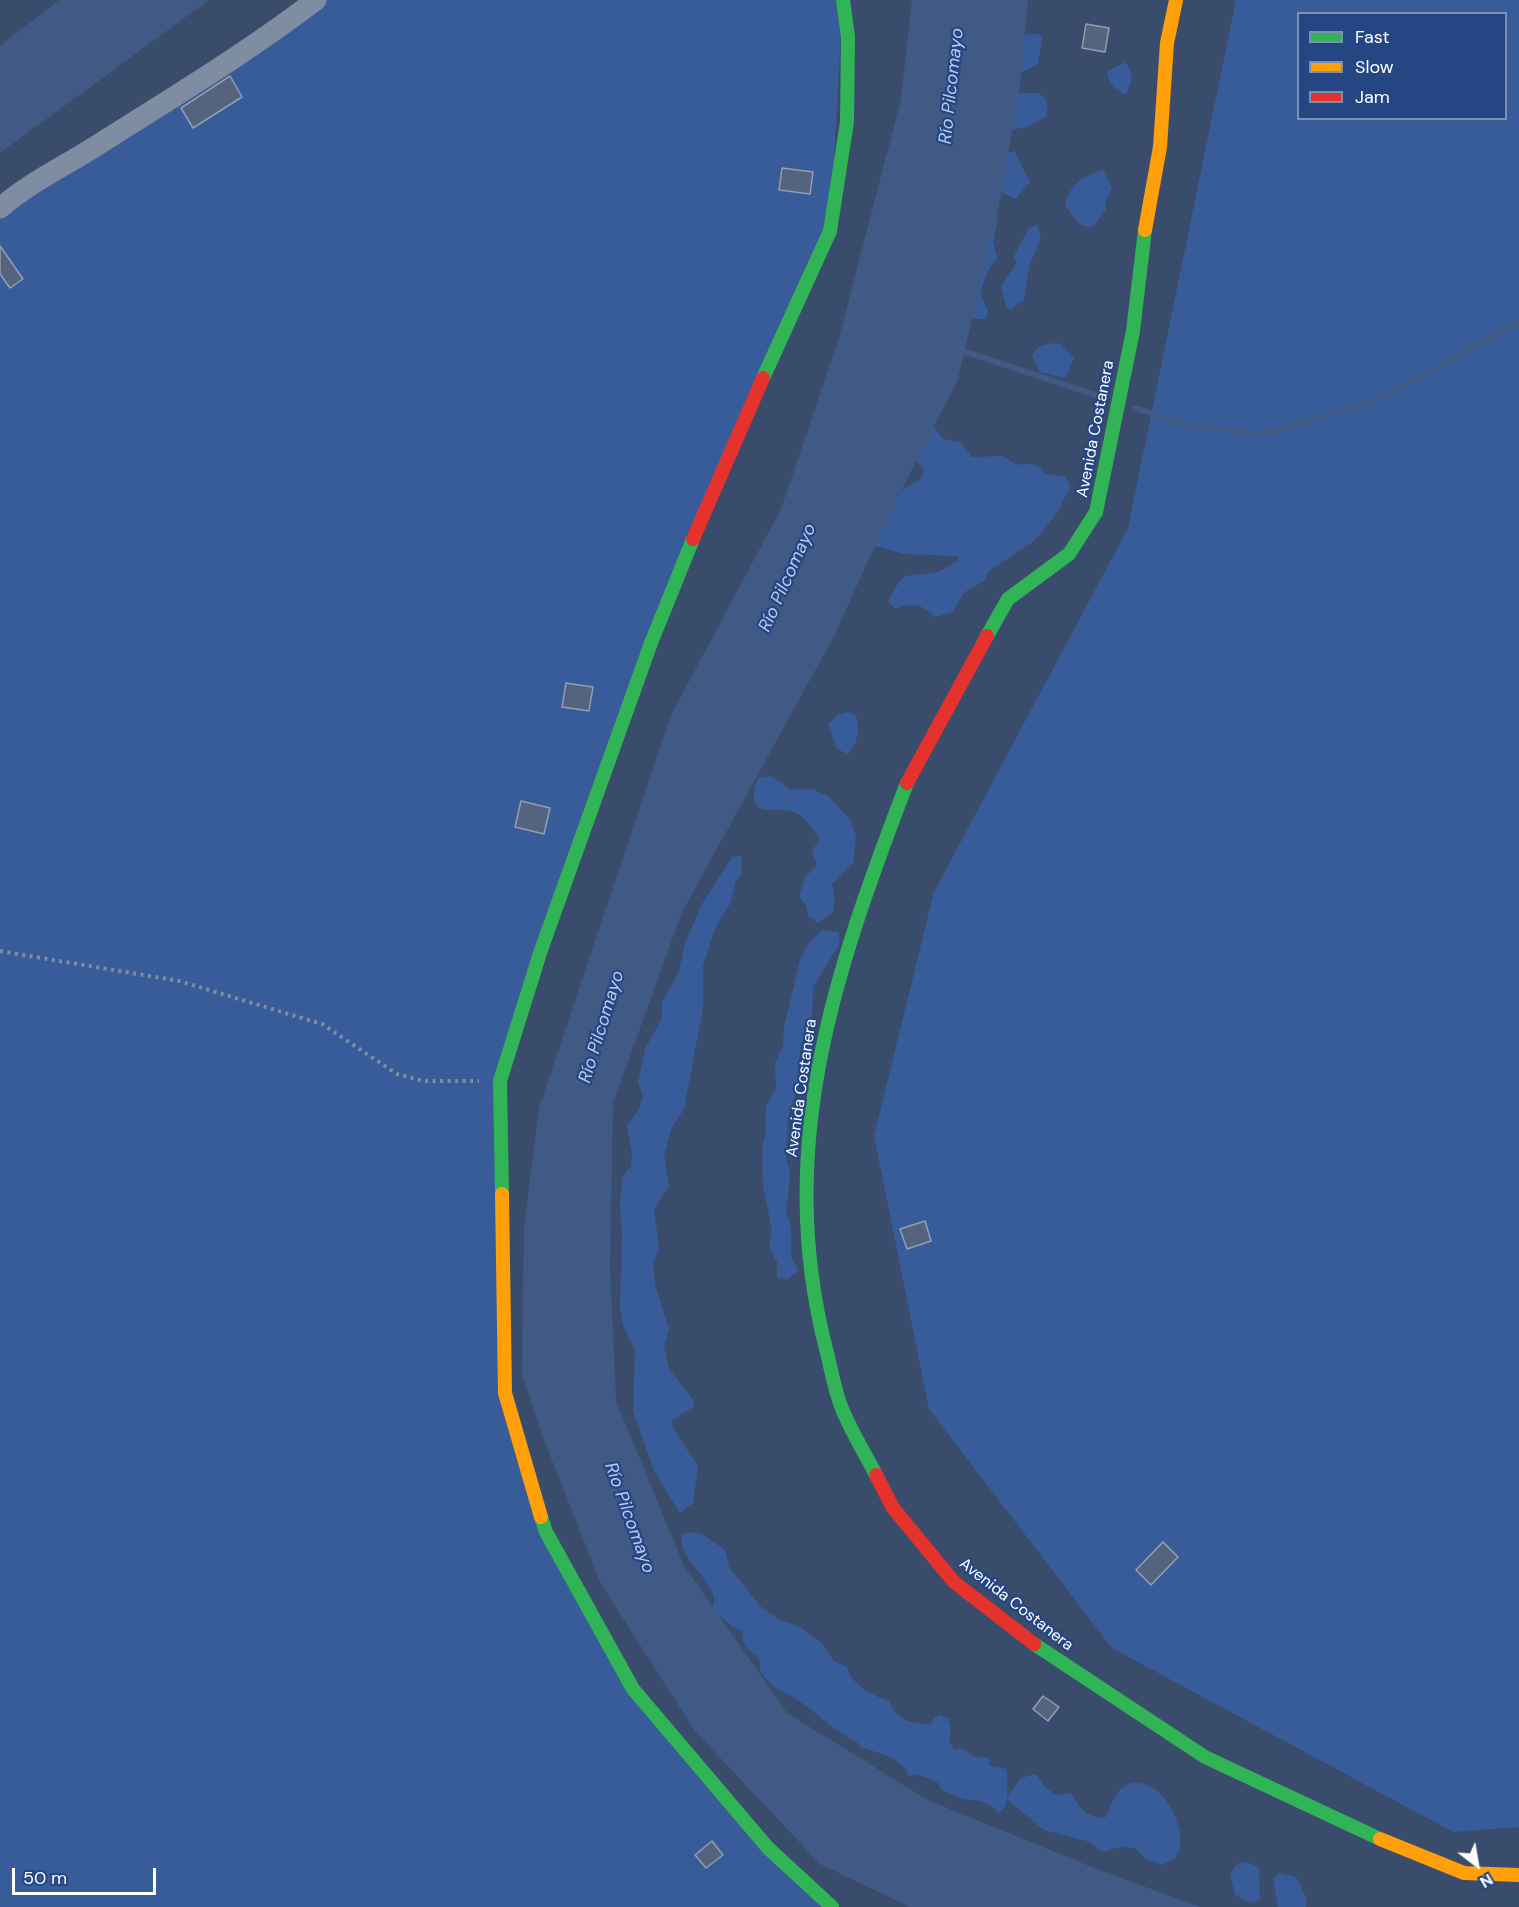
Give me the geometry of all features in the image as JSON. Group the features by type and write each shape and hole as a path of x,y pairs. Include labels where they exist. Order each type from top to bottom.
{"street":[{"path":"0,207 27,185 68,164 227,62 316,0"},
{"path":"832,1907 768,1848 633,1689 546,1532 505,1394 500,1082 541,950 651,643 718,476 830,231 847,122 848,37 843,0"},
{"name":"Avenida Costanera","path":"1176,0 1167,43 1160,147 1144,232 1133,331 1096,512 1069,554 1008,599 910,774 861,903 827,1018 809,1129 805,1221 817,1313 841,1406 846,1416 893,1508 954,1582 1041,1648 1205,1757 1410,1852 1464,1873 1519,1875"}],"path":[{"path":"0,951 179,981 322,1024 397,1074 423,1081 500,1082"}],"shaded area":[{"path":"316,0 843,0 830,231 718,476 500,1082 505,1393 546,1532 633,1689 832,1907 0,1907 0,208"},
{"path":"1236,0 1519,0 1519,1827 1453,1832 1112,1648 929,1409 874,1136 934,892 1128,528"},
{"path":"1040,34 1042,39 1038,64 1023,72 1001,65 1013,35"},
{"path":"1125,62 1131,78 1125,95 1113,86 1107,72"},
{"path":"1014,93 1039,93 1047,101 1047,116 1029,126 1013,130 1007,140"},
{"path":"1014,151 1030,182 1015,199 985,183 1000,155"},
{"path":"1103,170 1112,187 1105,204 1106,210 1091,228 1079,224 1065,205 1067,197 1078,182"},
{"path":"992,218 998,219 993,241 997,258 987,272 980,293 988,310 987,319 974,319 967,310"},
{"path":"1037,224 1041,239 1029,266 1024,300 1010,310 1006,306 1001,287 1017,262 1013,258 1028,230"},
{"path":"1059,343 1074,358 1065,378 1040,372 1032,356 1046,344"},
{"path":"929,420 943,439 960,442 972,457 1003,456 1017,465 1033,465 1046,474 1064,476 1071,485 1057,513 1034,541 989,571 985,580 965,592 952,612 935,617 917,606 908,605 896,609 888,602 899,583 907,576 940,571 959,560 957,556 904,554 875,546 866,531 874,506 921,479 924,470 913,457"},
{"path":"848,712 856,716 858,731 856,741 848,754 837,749 828,724 839,714"},
{"path":"771,776 791,790 812,789 829,797 850,820 856,836 853,863 832,884 835,899 833,912 818,923 808,916 806,905 799,897 805,877 817,866 812,850 820,840 809,824 798,814 786,810 757,807 754,792 758,778"},
{"path":"741,856 742,873 736,881 730,904 715,928 703,966 703,1008 684,1109 671,1129 664,1156 669,1186 654,1209 659,1249 653,1262 655,1285 669,1329 664,1347 669,1369 694,1401 693,1407 672,1420 673,1428 698,1466 693,1503 680,1513 654,1471 633,1411 635,1351 623,1325 620,1308 622,1178 631,1166 632,1154 627,1126 638,1111 643,1097 638,1082 645,1049 662,1018 662,1002 679,972 684,946 702,904 732,857"},
{"path":"823,930 839,933 839,945 813,987 812,1016 801,1045 798,1072 800,1081 788,1117 786,1158 790,1173 786,1213 791,1226 791,1257 799,1270 788,1279 777,1277 777,1262 769,1247 772,1231 763,1185 762,1147 765,1136 766,1106 776,1089 775,1063 783,1047 784,1027 800,960 810,941"},
{"path":"687,1532 702,1534 725,1550 729,1567 760,1606 778,1619 800,1627 822,1643 834,1661 847,1667 858,1684 870,1693 890,1701 895,1712 900,1716 919,1724 932,1723 933,1718 940,1715 948,1718 951,1729 949,1740 954,1750 961,1748 975,1757 990,1758 989,1766 1007,1769 1007,1797 1021,1778 1036,1774 1044,1786 1056,1795 1071,1793 1077,1804 1088,1814 1105,1818 1121,1789 1133,1783 1146,1784 1157,1791 1167,1802 1180,1831 1180,1845 1176,1857 1162,1865 1146,1859 1135,1848 1119,1847 1103,1852 1090,1842 1044,1830 1007,1799 1005,1807 998,1813 995,1808 981,1801 963,1799 943,1791 937,1782 918,1775 908,1776 905,1768 891,1757 861,1747 802,1703 769,1682 760,1670 760,1661 744,1644 742,1630 712,1613 714,1601 711,1591 689,1560 682,1544 682,1536"},
{"path":"1247,1862 1258,1867 1259,1875 1260,1899 1251,1903 1235,1895 1230,1873 1238,1863"},
{"path":"1279,1873 1296,1877 1307,1899 1306,1907 1278,1907 1273,1878"}],"water":[{"path":"59,0 209,0 0,153 0,46"},
{"name":"Río Pilcomayo","path":"912,0 1028,0 1020,84 999,205 958,379 891,511 833,638 682,912 613,1103 610,1266 616,1401 684,1566 787,1713 928,1800 1099,1870 1200,1907 910,1907 820,1864 695,1731 601,1584 544,1440 522,1374 524,1227 539,1108 671,715 781,509 839,338 901,99"}],"building":[{"path":"1086,24 1109,28 1105,52 1082,48"},
{"path":"230,76 242,97 193,128 181,108"},
{"path":"782,168 813,172 810,194 779,190"},
{"path":"0,246 23,279 10,288 0,274"},
{"path":"566,683 593,687 589,711 562,707"},
{"path":"521,801 550,808 544,834 515,827"},
{"path":"925,1221 931,1241 907,1249 900,1229"},
{"path":"1163,1542 1178,1557 1151,1585 1136,1570"},
{"path":"1043,1696 1059,1707 1048,1721 1033,1709"},
{"path":"712,1841 723,1855 706,1868 695,1855"}],"waterway":[{"path":"1135,408 1190,426 1263,434 1378,400 1519,322"},
{"path":"957,349 1102,397"}],"traffic: fast":[{"path":"763,378 830,231 847,122 848,37 843,0"},
{"path":"987,636 1008,599 1069,554 1096,512 1133,331 1145,230"},
{"path":"502,1194 500,1081 541,950 651,643 693,539"},
{"path":"876,1475 841,1406 826,1349 812,1274 807,1201 810,1130 820,1060 836,991 857,922 907,783"},
{"path":"541,1517 546,1532 633,1689 768,1848 832,1907"},
{"path":"1034,1644 1205,1757 1380,1839"}],"traffic: slow":[{"path":"1145,230 1160,147 1167,43 1176,0"},
{"path":"502,1194 505,1393 541,1517"},
{"path":"1380,1839 1464,1873 1519,1875"}],"traffic: jam":[{"path":"693,539 763,378"},
{"path":"907,783 987,636"},
{"path":"876,1475 893,1508 954,1582 1034,1644"}]}
